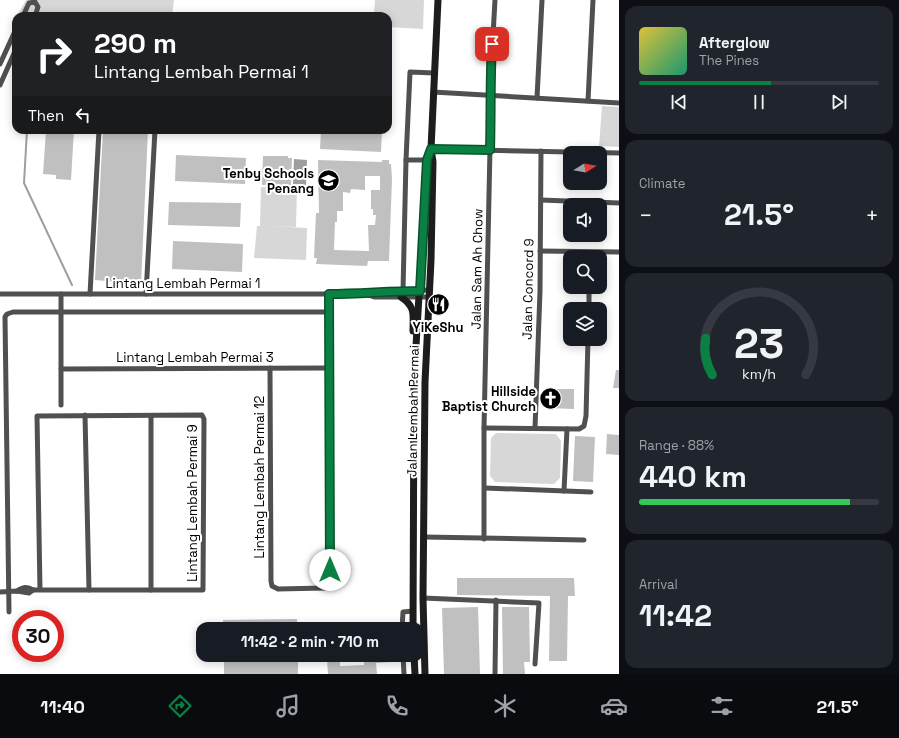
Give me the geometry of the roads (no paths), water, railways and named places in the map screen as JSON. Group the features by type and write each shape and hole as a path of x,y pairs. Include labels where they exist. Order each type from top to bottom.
{"main road":[{"name":"Jalan Lembah Permai","path":"424,622 425,382 430,294 433,162 431,149 438,0"},
{"name":"Jalan Lembah Permai","path":"413,622 414,359 420,294 427,160 431,149"},
{"path":"402,294 412,308 414,359"},
{"name":"Jalan Lembah Permai","path":"424,646 425,674"},
{"path":"414,662 415,674"},
{"path":"421,674 422,662"}],"street":[{"name":"Jalan Sam Ah Chow","path":"484,539 484,428 490,96 495,0"},
{"path":"537,98 542,0"},
{"path":"588,101 593,0"},
{"path":"25,12 29,3 35,2 38,7 36,12"},
{"path":"0,64 12,38"},
{"path":"0,85 12,58"},
{"path":"402,294 410,72 434,73"},
{"path":"433,92 619,103"},
{"path":"90,294 98,134"},
{"path":"146,294 155,134"},
{"path":"431,149 619,153"},
{"name":"Jalan Concord 9","path":"535,428 541,151"},
{"path":"406,160 427,160"},
{"path":"541,200 619,203"},
{"path":"540,251 563,252"},
{"path":"607,253 619,252"},
{"name":"Lintang Lembah Permai 1","path":"0,294 366,294 374,297 402,294 430,294"},
{"path":"61,294 61,405"},
{"path":"329,294 329,368"},
{"path":"9,612 5,317 7,314 14,312 329,312"},
{"path":"484,428 582,428 586,421 588,346"},
{"name":"Lintang Lembah Permai 12","path":"270,368 271,566 272,586 278,589 325,588 330,585 329,368"},
{"name":"Lintang Lembah Permai 3","path":"61,369 329,368"},
{"path":"85,415 89,590"},
{"name":"Lintang Lembah Permai 9","path":"151,416 202,415 204,419 203,590 151,590"},
{"path":"0,592 17,591 29,593 33,590 40,590 89,590 151,590 151,416 37,416 40,590"},
{"path":"564,491 567,429"},
{"path":"485,488 591,492"},
{"path":"424,537 584,540"},
{"path":"423,598 539,603 535,664"},
{"path":"495,674 496,600"},
{"path":"402,622 403,612 413,611"},
{"path":"404,662 404,674"}],"waterway":[{"path":"27,134 24,183 72,285"}],"place":[{"name":"Tenby Schools Penang","path":"329,180"},
{"name":"YiKeShu","path":"438,305"},
{"name":"Hillside Baptist Church","path":"551,398"}]}
